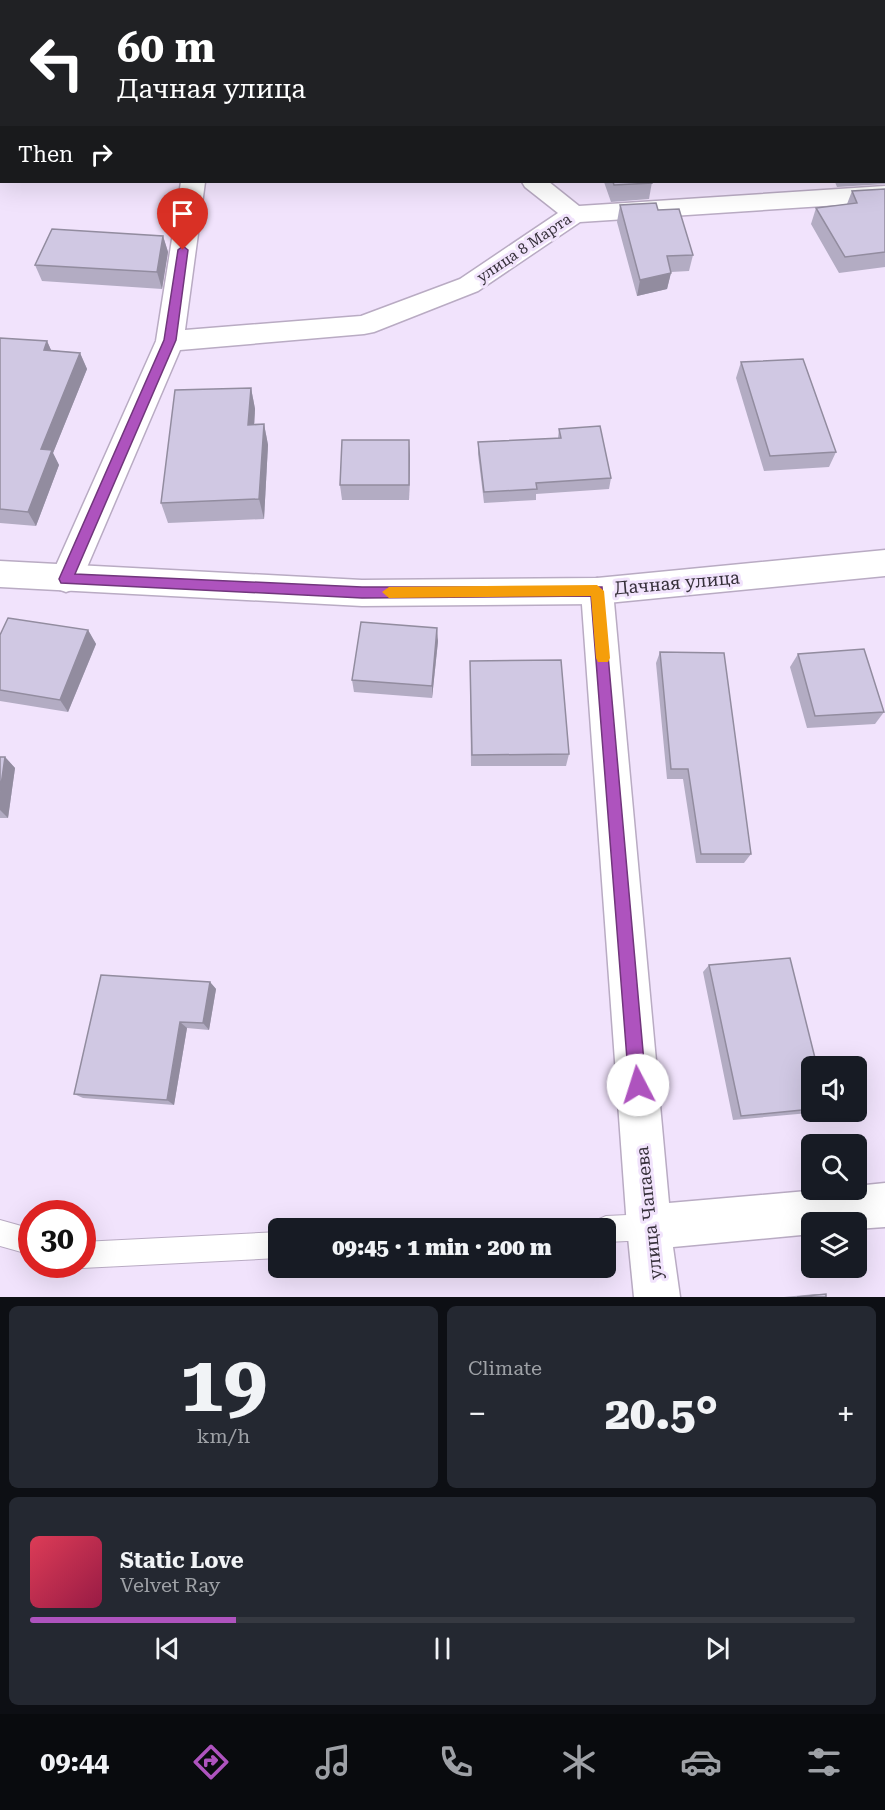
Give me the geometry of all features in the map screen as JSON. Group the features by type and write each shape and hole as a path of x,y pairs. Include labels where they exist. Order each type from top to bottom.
{"street":[{"path":"66,579 170,340 193,183"},
{"path":"535,183 574,214"},
{"name":"улица 8 Марта","path":"170,340 364,325 469,285 574,214 885,194"},
{"name":"Дачная улица","path":"0,574 362,593 597,591 885,563"},
{"name":"улица Чапаева","path":"597,591 649,1227 657,1297"},
{"path":"649,1227 885,1205"}],"lane":[{"path":"616,1229 649,1227"},
{"path":"0,1233 18,1238"},
{"path":"96,1254 268,1246"}],"building":[{"path":"613,183 652,183 614,185"},
{"path":"885,189 885,252 845,257 816,208 857,203 852,191"},
{"path":"656,203 658,210 679,209 693,255 667,256 671,273 640,280 620,205"},
{"path":"52,229 163,236 157,272 35,265"},
{"path":"0,338 47,341 44,350 80,353 41,449 52,450 28,512 0,509"},
{"path":"803,359 836,452 770,456 741,362"},
{"path":"251,388 248,425 264,424 259,499 161,503 175,390"},
{"path":"600,426 611,478 536,483 537,489 484,492 478,442 561,438 559,429"},
{"path":"342,440 409,440 409,485 340,485"},
{"path":"8,618 88,630 60,700 0,690 0,635"},
{"path":"361,622 437,628 432,686 352,680"},
{"path":"864,649 884,712 815,716 798,654"},
{"path":"660,652 724,653 751,854 701,854 688,769 671,769"},
{"path":"561,660 569,754 472,755 470,661"},
{"path":"0,757 5,757 0,792"},
{"path":"790,958 814,1056 801,1056 801,1110 741,1116 709,965"},
{"path":"101,975 210,982 203,1023 180,1022 167,1100 74,1094"},
{"path":"826,1294 826,1297 797,1297"}],"slow traffic":[{"path":"389,592 597,591 603,658"}],"route":[{"path":"183,250 170,340 66,579 362,593 597,591 638,1085"}]}
